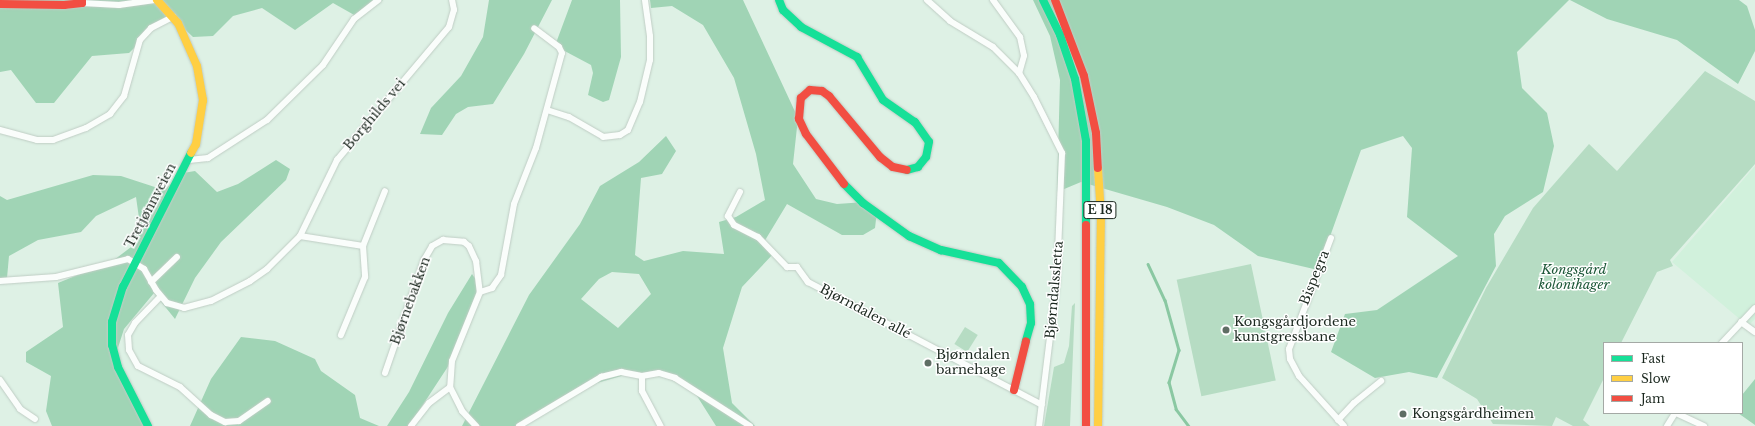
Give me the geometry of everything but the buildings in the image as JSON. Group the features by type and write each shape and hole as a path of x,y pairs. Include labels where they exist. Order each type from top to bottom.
{"main road":[{"name":"Tretjønnveien","path":"148,426 122,378 112,345 114,311 135,261 189,160 201,123 202,91 194,56 183,31 171,15 156,0"},
{"path":"779,0 783,10 800,27 857,57 883,100 915,122 929,142 926,157 918,167 909,170 892,167 880,157 829,96 822,91 810,90 801,98 799,119 806,134 834,174 863,203 909,236 941,250 981,257 999,263 1022,287 1030,304 1031,323 1014,390"},
{"name":"E 18","path":"1043,0 1060,35 1073,73 1086,141 1086,426"},
{"name":"E 18","path":"1055,0 1084,76 1096,133 1101,215 1098,426"},
{"path":"0,4 82,2"}],"street":[{"path":"82,2 119,5 156,0"},
{"path":"189,160 208,158 272,116 323,65 354,19 378,0"},
{"name":"Borghilds vei","path":"160,297 167,304 184,308 223,296 260,275 300,236 337,160 449,27 454,10 452,0"},
{"path":"547,110 569,117 603,137 620,134 628,130 640,102 650,60 650,29 645,0"},
{"path":"927,0 950,21 993,47 1019,73 1024,56 1020,37 993,0"},
{"path":"0,130 37,140 52,140 86,128 110,114 124,96 140,40 151,28 171,15"},
{"path":"480,292 492,288 501,275 514,204 534,155 562,53 559,47 534,28"},
{"name":"Bjørndalssletta","path":"1019,73 1034,97 1062,152 1057,280 1039,426"},
{"path":"341,335 365,277 363,246 385,191"},
{"name":"Bjørndalen allé","path":"740,192 728,216 734,225 758,237 788,267 797,267 808,282 1042,405"},
{"path":"300,236 363,246"},
{"name":"Bispegra","path":"1331,238 1289,349 1290,359 1299,376 1344,426"},
{"name":"Bjørnebakken","path":"385,373 424,260 436,242 457,240 469,246 476,261 480,292 452,361 450,387"},
{"path":"151,282 177,257"},
{"path":"0,281 66,276 124,258 135,261 144,269 160,297 135,323 128,335 129,350 138,366 180,387 211,415 225,422 239,421 268,401"},
{"path":"1723,342 1755,308"},
{"path":"1741,322 1755,332"},
{"path":"519,426 601,377 621,372 642,376 660,373 675,378 750,426"},
{"path":"642,376 642,391 661,426"},
{"path":"0,380 20,409 35,419"},
{"path":"1338,420 1354,403 1381,381"},
{"path":"411,426 429,403 450,387 462,411 476,426"},
{"path":"1666,426 1675,414"},
{"path":"1678,414 1704,426"}],"shaded area":[{"path":"0,0 383,0 356,16 333,3 295,30 262,8 233,16 213,36 193,37 174,19 161,22 129,53 92,56 54,103 36,103 11,70 0,72"},
{"path":"489,0 552,0 524,54 493,104 468,107 456,114 442,135 420,134 431,108 461,76 483,37"},
{"path":"572,0 620,0 621,57 609,100 603,102 588,95 593,73 591,65 559,48 556,43"},
{"path":"650,0 743,0 798,118 793,164 816,199 837,204 865,202 877,211 875,228 863,235 842,235 787,204 764,242 774,253 742,287 723,348 732,403 755,426 716,426 697,396 677,379 635,372 597,383 556,403 521,426 462,426 529,295 580,224 600,186 639,162 666,136 676,151 662,174 641,178 635,255 644,261 683,251 724,254 719,222 736,217 765,200 756,154 734,78 703,25 672,6 651,8","holes":["612,272 639,274 651,294 618,328 581,299 599,279"]},
{"path":"1033,0 1569,0 1517,52 1522,88 1547,113 1554,146 1543,192 1505,216 1494,234 1496,266 1437,378 1409,372 1375,378 1331,352 1345,314 1377,310 1458,256 1407,217 1412,148 1403,136 1361,150 1318,270 1258,256 1214,225 1167,207 1081,182 1057,192 1060,80 1050,36"},
{"path":"1570,0 1739,0 1747,6 1755,30 1755,51 1738,84 1677,40 1607,19"},
{"path":"276,160 290,169 286,180 221,242 195,278 175,319 154,293 124,329 114,360 145,426 52,426 46,411 51,376 26,362 26,352 63,327 58,283 114,260 135,244 139,218 136,197 96,216 81,232 38,240 9,256 7,278 0,280 0,196 7,200 93,175 121,176 164,190 183,173 195,171 217,192 238,184"},
{"path":"1755,166 1755,319 1748,326 1672,262"},
{"path":"472,274 479,284 468,328 447,368 409,426 387,426 409,392 448,313"},
{"path":"241,337 275,341 315,359 321,371 355,395 360,418 379,426 190,426 211,379"},
{"path":"1755,379 1755,425 1739,414 1743,414 1743,394"}],"green space":[{"name":"Kongsgård kolonihager","path":"1705,71 1755,101 1755,164 1670,260 1673,266 1657,272 1622,342 1603,342 1603,380 1583,420 1590,426 1573,426 1556,417 1552,426 1493,424 1477,399 1442,378 1486,288 1533,208 1589,144 1617,171"},
{"name":"Kongsgårdjordene kunstgressbane","path":"1251,264 1276,380 1201,396 1177,280"},
{"path":"1075,303 1070,426 1044,426 1054,367 1064,363 1069,346 1072,306"},
{"path":"965,327 978,335 967,352 954,344"}],"waterway":[{"path":"1148,264 1165,300 1179,350 1169,382 1176,409 1189,426"}],"traffic: fast":[{"path":"779,0 783,10 801,27 857,57 883,100 915,122 929,142 926,157 918,167 907,170"},
{"path":"1043,0 1060,35 1075,79 1086,141 1086,225"},
{"path":"148,426 118,367 112,345 112,322 123,287 191,153"},
{"path":"844,184 863,203 909,236 941,250 999,263 1022,287 1030,304 1031,323 1026,341"}],"traffic: slow":[{"path":"157,0 178,23 197,66 203,100 196,144 191,153"},
{"path":"1098,168 1101,215 1098,426"}],"traffic: jam":[{"path":"0,4 64,5 82,3 82,0"},
{"path":"1055,0 1084,76 1096,133 1098,168"},
{"path":"844,184 806,134 799,119 801,98 810,90 822,91 829,96 880,157 893,167 907,170"},
{"path":"1086,225 1086,426"},
{"path":"1014,390 1026,341"}],"place":[{"name":"Kongsgårdjordene kunstgressbane","path":"1226,330"},
{"name":"Bjørndalen barnehage","path":"928,363"},
{"name":"Kongsgårdheimen","path":"1403,414"}]}
